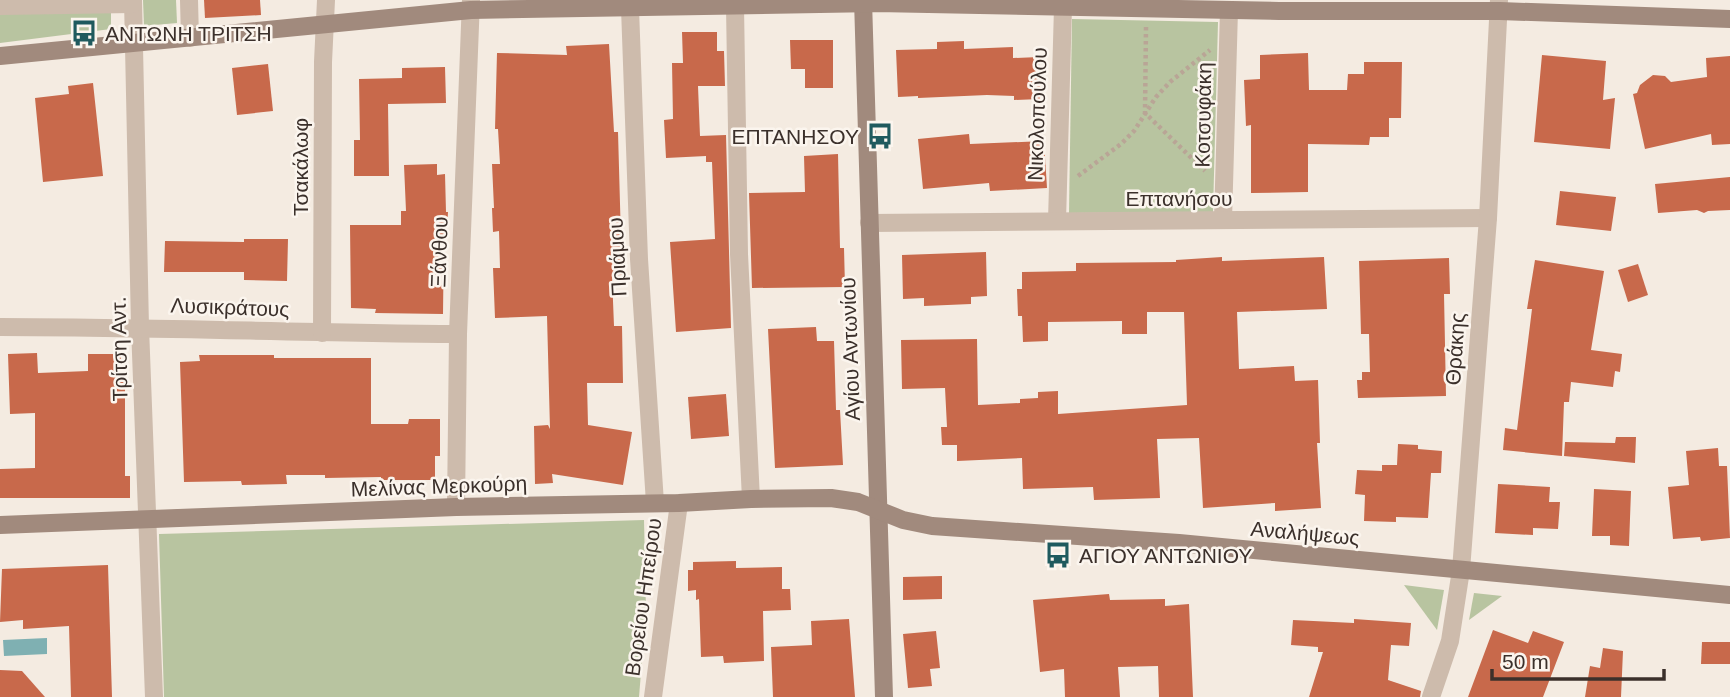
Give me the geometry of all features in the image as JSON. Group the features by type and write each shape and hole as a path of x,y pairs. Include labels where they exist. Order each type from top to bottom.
{"street":[{"path":"189,0 190,37"},
{"name":"Τσακάλωφ","path":"322,333 323,62 326,0"},
{"path":"0,6 133,2"},
{"name":"Τρίτση Αντ.","path":"133,2 140,327 154,697"},
{"path":"0,56 326,24 471,5 630,8 863,2 1229,10 1499,6 1730,19"},
{"name":"Αγίου Αντωνίου","path":"863,2 884,697"},
{"name":"Ξάνθου","path":"456,507 458,334 471,5"},
{"path":"735,6 739,254 751,499"},
{"name":"Θράκης","path":"1431,697 1450,641 1461,570 1488,218 1499,6"},
{"name":"Νικολοπούλου","path":"1057,221 1063,7"},
{"name":"Πριάμου","path":"630,8 639,259 655,503"},
{"name":"Κοτσυφάκη","path":"1223,220 1229,10"},
{"name":"Επτανήσου","path":"869,223 1488,218"},
{"name":"Λυσικράτους","path":"0,327 140,327 458,334"},
{"name":"Μελίνας Μερκούρη","path":"0,525 456,507 751,499 844,499 878,510"},
{"name":"Βορείου Ηπείρου","path":"653,697 679,503"},
{"name":"Αναλήψεως","path":"878,510 912,523 932,526 1179,543 1730,595"}],"path":[{"path":"1147,9 1144,113 1224,190"},
{"path":"1058,191 1121,144 1134,131 1144,113 1170,82 1228,36"}],"green space":[{"path":"143,0 176,0 177,23 144,26"},
{"path":"111,11 111,29 0,43 0,13"},
{"path":"1072,19 1218,22 1213,212 1069,213"},
{"path":"644,520 646,611 639,697 164,697 159,534"},
{"path":"1404,585 1444,590 1437,630"},
{"path":"1474,593 1502,596 1469,620"}],"water":[{"path":"47,638 47,654 4,656 3,640"}],"building":[{"path":"204,0 260,0 261,15 205,18"},
{"path":"682,32 717,32 717,51 724,51 725,86 698,86 700,136 726,135 731,328 676,332 670,242 715,239 712,162 706,162 706,156 666,158 664,120 673,119 672,63 683,63"},
{"path":"790,40 833,40 833,88 805,88 805,69 791,69"},
{"path":"964,41 964,49 1013,47 1013,58 1039,57 1040,99 1014,100 1014,96 987,95 898,97 896,50 937,49 937,42"},
{"path":"609,44 614,132 618,132 622,275 612,276 614,326 622,326 623,383 587,383 588,425 632,432 623,485 552,474 553,483 535,484 534,426 548,425 550,429 547,316 495,318 493,268 500,268 499,231 493,232 492,208 492,164 500,164 498,129 495,129 497,53 567,55 566,46"},
{"path":"1308,53 1309,90 1347,90 1348,74 1364,74 1364,62 1402,62 1401,118 1389,118 1389,137 1370,137 1369,145 1308,144 1308,192 1251,193 1251,125 1246,126 1244,80 1260,79 1260,55"},
{"path":"1542,55 1606,61 1603,100 1615,98 1610,149 1534,142"},
{"path":"1730,56 1730,144 1712,145 1711,134 1645,149 1633,94 1637,93 1640,85 1653,75 1665,76 1671,82 1707,77 1706,58"},
{"path":"268,64 273,111 237,115 232,68"},
{"path":"445,67 446,103 388,104 389,176 354,176 354,140 360,140 359,79 402,78 402,68"},
{"path":"93,83 103,176 43,182 35,98 69,94 68,86"},
{"path":"969,134 970,144 1044,141 1047,188 990,191 989,183 923,189 918,139"},
{"path":"838,154 840,248 844,248 845,287 752,288 749,193 805,192 804,156"},
{"path":"437,164 437,175 445,174 448,212 447,232 444,232 443,314 375,313 376,309 351,308 350,225 401,225 401,211 406,211 404,165"},
{"path":"1730,177 1730,210 1658,213 1655,184"},
{"path":"1560,191 1616,197 1611,231 1556,225"},
{"path":"244,239 288,239 287,281 244,280 244,272 164,272 165,241 244,242"},
{"path":"986,252 987,296 971,297 971,304 924,306 924,298 903,299 902,255"},
{"path":"1222,257 1222,261 1324,257 1327,309 1237,312 1239,369 1294,366 1295,381 1318,380 1320,443 1317,443 1321,508 1275,511 1275,503 1203,508 1199,438 1157,439 1160,498 1094,500 1093,487 1023,489 1022,458 957,461 957,445 942,445 941,427 947,427 945,388 902,389 901,340 977,339 978,405 1020,403 1020,399 1038,398 1038,392 1058,391 1058,414 1187,405 1184,312 1147,312 1147,334 1122,334 1122,321 1048,322 1048,341 1023,342 1017,289 1022,289 1022,272 1076,271 1076,263 1176,262"},
{"path":"1449,258 1450,294 1444,294 1446,396 1358,398 1357,380 1362,380 1362,372 1370,372 1369,334 1361,334 1359,261"},
{"path":"1535,260 1604,271 1591,350 1622,354 1620,372 1615,371 1613,387 1571,382 1569,402 1564,402 1562,456 1503,450 1505,428 1517,430 1532,309 1527,309"},
{"path":"1638,264 1648,295 1628,302 1618,270"},
{"path":"816,327 817,341 834,341 836,410 840,410 843,465 775,468 768,329"},
{"path":"37,353 38,373 88,371 88,354 121,354 121,371 125,371 125,476 130,476 130,498 0,498 0,469 35,468 35,413 10,414 8,354"},
{"path":"199,355 371,358 371,424 408,424 409,419 440,419 440,456 435,456 435,480 286,475 287,484 242,485 241,481 184,482 180,362 200,361"},
{"path":"726,394 729,436 691,439 688,397"},
{"path":"1616,437 1636,437 1635,463 1564,456 1565,442 1615,443"},
{"path":"1398,444 1418,445 1418,449 1442,451 1441,473 1431,473 1428,518 1396,517 1396,522 1364,521 1365,495 1355,494 1357,470 1382,471 1382,465 1397,465"},
{"path":"1718,448 1719,466 1727,466 1730,538 1701,541 1700,537 1673,539 1668,487 1689,485 1686,451"},
{"path":"1498,484 1550,487 1549,502 1560,502 1558,529 1533,528 1533,535 1495,533"},
{"path":"1594,489 1631,491 1629,546 1610,545 1610,536 1592,536"},
{"path":"736,561 736,568 782,567 782,589 790,589 791,610 763,611 764,661 724,663 723,656 701,657 699,599 696,600 696,590 688,591 688,570 693,570 693,562"},
{"path":"108,565 112,697 71,697 69,626 23,629 23,620 0,622 2,569"},
{"path":"942,576 942,599 903,600 903,577"},
{"path":"1109,594 1110,600 1165,599 1165,606 1189,604 1193,697 1159,697 1158,666 1118,667 1120,697 1065,697 1064,669 1040,672 1033,600"},
{"path":"849,619 855,697 773,697 771,647 812,645 811,621"},
{"path":"1354,619 1411,623 1409,646 1391,645 1388,680 1421,691 1420,697 1309,697 1323,652 1318,652 1318,647 1291,645 1293,620 1354,623"},
{"path":"1493,630 1528,643 1533,631 1564,642 1543,697 1468,697"},
{"path":"936,631 940,668 930,669 932,686 908,688 903,634"},
{"path":"1702,642 1730,642 1730,664 1701,664"},
{"path":"1603,648 1623,651 1621,697 1585,697 1590,666 1600,668"},
{"path":"0,670 22,671 45,697 0,697"}],"place":[{"name":"ΑΝΤΩΝΗ ΤΡΙΤΣΗ","path":"84,33"},
{"name":"ΕΠΤΑΝΗΣΟΥ","path":"880,136"},
{"name":"ΑΓΙΟΥ ΑΝΤΩΝΙΟΥ","path":"1058,555"}]}
